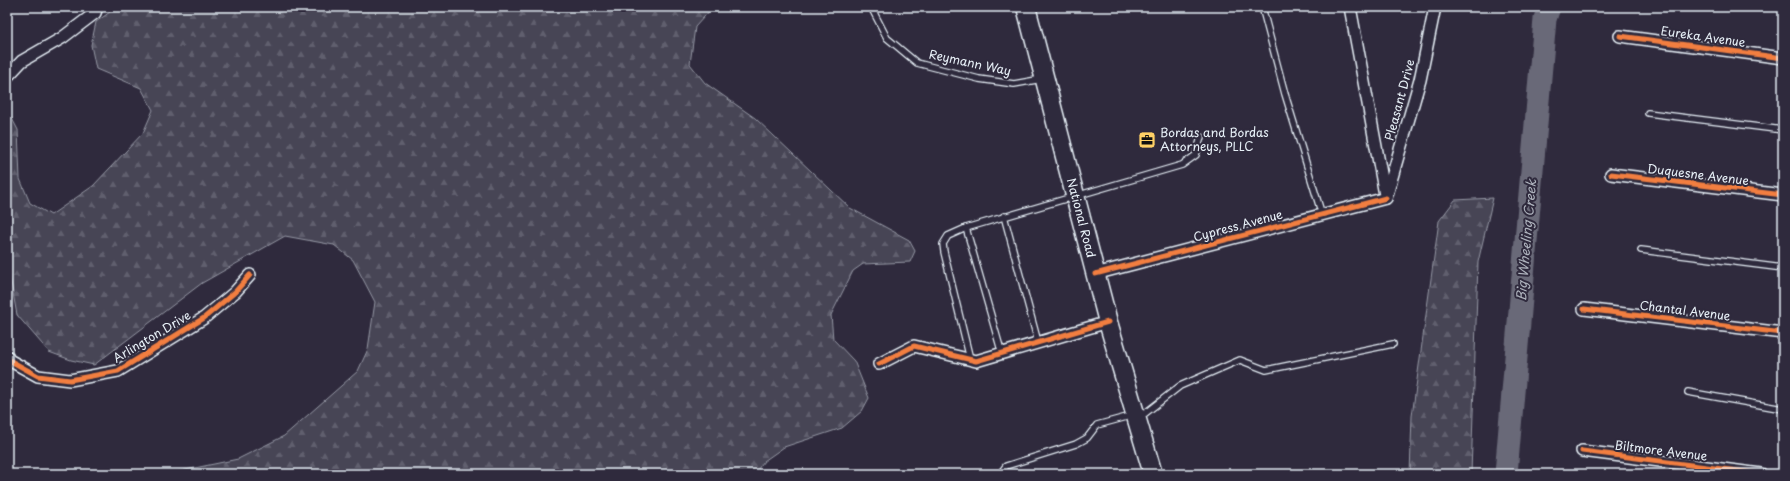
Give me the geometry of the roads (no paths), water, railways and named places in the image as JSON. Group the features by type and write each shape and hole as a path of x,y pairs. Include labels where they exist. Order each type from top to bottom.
{"main road":[{"name":"National Road","path":"1026,7 1108,322 1153,474"}],"street":[{"path":"7,77 22,61 62,38 95,13 97,7"},
{"path":"1350,7 1386,198"},
{"name":"Pleasant Drive","path":"1386,198 1420,80 1435,7"},
{"name":"Eureka Avenue","path":"1620,36 1783,58"},
{"name":"Duquesne Avenue","path":"1610,174 1783,196"},
{"name":"Cypress Avenue","path":"1096,274 1386,198"},
{"name":"Arlington Drive","path":"7,356 9,360 38,376 70,380 118,371 204,318 235,292 250,275"},
{"name":"Chantal Avenue","path":"1584,309 1783,334"},
{"path":"879,364 914,346 976,361 1108,322"},
{"name":"Biltmore Avenue","path":"1582,450 1761,474"}],"lane":[{"name":"Reymann Way","path":"871,7 887,38 917,63 979,79 1014,84 1045,78"},
{"path":"1262,7 1285,94 1322,215"},
{"path":"1648,113 1783,130"},
{"path":"971,360 944,252 943,244 948,236 966,228 1004,216 1182,165 1196,155 1201,136"},
{"path":"1004,216 1038,342"},
{"path":"966,228 1000,347 1006,352"},
{"path":"1641,250 1783,268"},
{"path":"1000,474 1006,466 1076,444 1087,438 1097,425 1137,417 1180,386 1240,360 1266,370 1392,344"},
{"path":"1688,392 1783,409"}],"waterway":[{"name":"Big Wheeling Creek","path":"1506,474 1545,19 1549,7"}],"place":[{"name":"Bordas and Bordas Attorneys, PLLC","path":"1147,140"}]}
